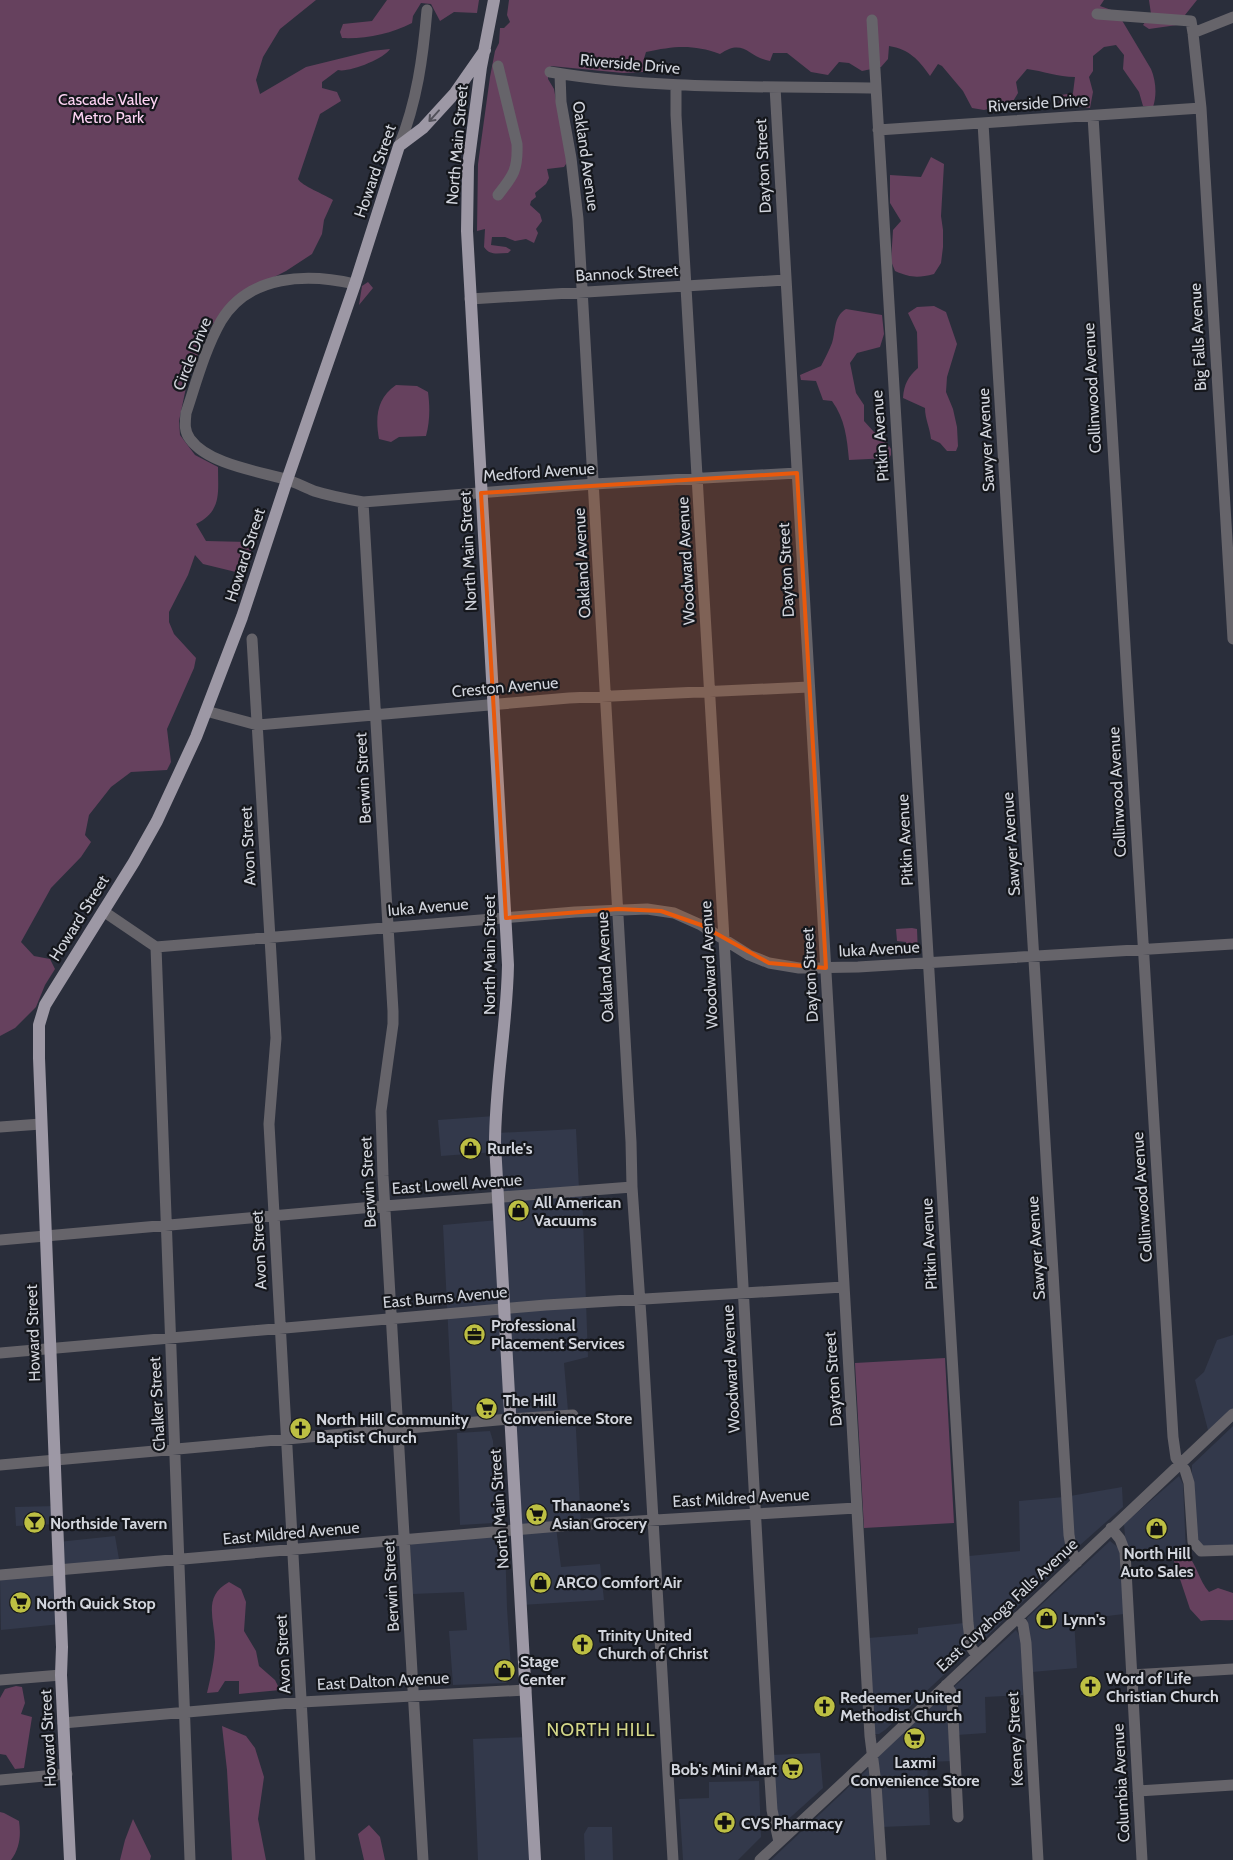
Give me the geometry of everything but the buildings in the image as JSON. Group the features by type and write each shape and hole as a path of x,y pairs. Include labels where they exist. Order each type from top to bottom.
{"main road":[{"name":"North Main Street","path":"494,0 468,166 467,231 506,918 508,985 495,1124 497,1197 535,1860"},
{"path":"399,146 423,128 455,93 485,50"},
{"name":"Howard Street","path":"70,1860 61,1675 59,1570 38,1032 43,1012 53,992 134,862 156,821 206,712 242,617 286,480 355,284 399,146"}],"street":[{"name":"Howard Street","path":"399,146 414,102 424,43 427,10"},
{"path":"1097,14 1191,21 1193,32 1233,18"},
{"name":"Pitkin Avenue","path":"872,20 968,1623 971,1647 977,1656"},
{"name":"Big Falls Avenue","path":"1193,32 1201,108 1233,639"},
{"path":"498,66 517,144 518,157 515,170 498,195"},
{"name":"Riverside Drive","path":"555,73 676,86 876,88"},
{"name":"Oakland Avenue","path":"555,73 576,193 672,1860"},
{"name":"Woodward Avenue","path":"676,86 676,115 772,1810 779,1842"},
{"name":"Dayton Street","path":"774,87 856,1508 881,1860"},
{"name":"Riverside Drive","path":"878,130 1201,108"},
{"name":"Collinwood Avenue","path":"1093,116 1172,1437 1176,1458 1185,1470 1189,1483 1193,1542 1202,1551 1233,1550"},
{"name":"Sawyer Avenue","path":"983,123 1069,1536 1072,1552 1077,1562"},
{"name":"Circle Drive","path":"286,480 240,467 213,456 190,440 185,427 186,414 202,366 222,319 237,304 256,290 275,281 314,277 355,284"},
{"name":"Bannock Street","path":"470,299 785,280"},
{"name":"Medford Avenue","path":"286,480 334,497 363,502 594,484 796,473"},
{"name":"Berwin Street","path":"363,502 394,1024 381,1111 385,1206 423,1860"},
{"name":"Avon Street","path":"252,638 276,1038 269,1124 310,1860"},
{"name":"Creston Avenue","path":"206,712 258,725 606,696 809,687"},
{"name":"Iuka Avenue","path":"156,947 618,909 647,909 674,914 701,925 749,955 769,963 789,967 826,968 1233,944"},
{"path":"103,911 156,947"},
{"name":"Chalker Street","path":"156,947 190,1860"},
{"path":"0,1127 41,1124"},
{"name":"East Lowell Avenue","path":"0,1240 385,1206 632,1187"},
{"name":"East Burns Avenue","path":"0,1353 546,1305 843,1287"},
{"name":"East Cuyahoga Falls Avenue","path":"760,1860 1233,1414"},
{"path":"0,1464 573,1415"},
{"name":"East Mildred Avenue","path":"0,1575 653,1519 856,1508"},
{"name":"Columbia Avenue","path":"1111,1528 1120,1539 1125,1552 1142,1860"},
{"name":"Keeney Street","path":"1018,1618 1023,1625 1026,1644 1038,1860"},
{"path":"1131,1675 1233,1669"},
{"path":"0,1680 61,1675"},
{"path":"946,1685 951,1692 952,1699 958,1817"},
{"name":"East Dalton Avenue","path":"63,1723 302,1702 526,1690"},
{"path":"0,1780 67,1774"},
{"path":"1138,1791 1233,1785"}],"highlighted area":[{"path":"797,473 826,968 769,963 701,925 661,911 618,909 506,918 481,493"}],"shaded area":[{"path":"495,1116 495,1152 441,1156 438,1120"},
{"path":"576,1129 579,1189 499,1195 497,1133"},
{"path":"582,1191 588,1357 564,1363 568,1411 575,1411 581,1525 556,1527 561,1567 600,1564 604,1600 521,1605 509,1420 453,1425 443,1225 498,1220 497,1197"},
{"path":"1233,1335 1233,1412 1209,1434 1195,1380 1204,1372 1217,1340"},
{"path":"1233,1426 1233,1546 1201,1547 1197,1539 1192,1465"},
{"path":"490,1431 493,1441 497,1520 494,1523 460,1525 457,1433"},
{"path":"1179,1476 1183,1484 1186,1553 1127,1560 1124,1524"},
{"path":"1122,1487 1123,1507 1079,1546 1072,1542 1070,1496"},
{"path":"1064,1497 1066,1560 983,1640 976,1644 973,1636 969,1556 1020,1551 1019,1501"},
{"path":"56,1506 57,1524 16,1526 15,1507"},
{"path":"497,1535 505,1542 510,1679 506,1683 453,1685 449,1631 467,1630 464,1592 412,1594 410,1546 412,1543"},
{"path":"115,1536 120,1565 59,1571 61,1624 1,1630 0,1575 58,1570 58,1542"},
{"path":"1110,1541 1120,1549 1124,1614 1074,1620 1077,1668 1032,1672 1027,1618"},
{"path":"964,1623 965,1655 885,1730 875,1734 868,1638 918,1634 918,1628"},
{"path":"1016,1630 1021,1638 1023,1695 985,1697 986,1733 957,1735 954,1687"},
{"path":"945,1694 950,1700 953,1761 927,1762 930,1825 882,1827 878,1757 885,1748"},
{"path":"528,1737 535,1860 478,1860 473,1739"},
{"path":"820,1753 823,1788 783,1824 778,1823 772,1755"},
{"path":"868,1769 871,1779 875,1860 771,1860"},
{"path":"759,1781 761,1837 738,1860 683,1860 679,1799 709,1798 709,1782"},
{"path":"588,1827 612,1827 613,1860 585,1860 584,1834"}],"green space":[{"name":"Cascade Valley Metro Park","path":"0,0 316,0 280,29 263,57 256,80 260,94 306,67 371,51 390,49 381,57 366,64 338,70 322,82 322,88 337,92 341,101 320,114 298,179 308,187 333,200 324,220 322,234 312,254 286,271 241,294 209,328 188,378 179,421 180,435 195,455 218,467 217,500 210,513 196,524 206,541 248,542 252,549 246,561 246,568 240,573 203,564 195,555 188,575 169,612 169,622 174,634 196,658 194,668 167,729 171,762 167,770 131,772 111,787 89,815 85,835 91,842 81,857 51,888 21,942 34,956 50,959 55,969 45,985 36,1007 15,1028 0,1036"},
{"path":"387,0 479,0 477,13 454,12 440,21 431,4 421,3 413,16 412,23 404,27 378,35 342,38 340,32 343,24 372,21"},
{"path":"509,0 1104,0 1100,6 1117,12 1151,69 1155,83 1155,98 1153,107 1143,106 1139,92 1123,69 1124,55 1116,45 1104,47 1093,56 1093,71 1089,77 1093,92 1090,108 1076,106 1057,109 1061,95 1073,93 1075,77 1027,69 1016,82 1018,93 1012,103 984,110 972,108 963,91 942,66 938,64 930,76 913,56 896,47 889,46 888,59 881,67 862,71 849,63 839,62 828,75 811,72 787,53 773,53 770,61 741,48 728,49 720,54 692,47 666,48 646,52 643,72 623,73 551,66 548,70 548,79 554,89 566,164 564,167 547,169 549,178 546,184 535,193 536,197 531,201 530,205 540,214 542,221 536,229 538,233 534,243 526,239 515,241 505,237 492,237 491,245 506,247 511,250 508,253 494,253 489,252 484,247 485,229 477,231 478,164 490,77 495,51 499,43 500,28 504,28 510,22 507,15"},
{"path":"1149,0 1197,0 1177,25 1149,29 1143,25 1151,14"},
{"path":"931,157 944,164 941,216 943,247 941,263 934,274 919,277 910,276 895,271 891,261 893,230 901,221 890,203 890,175 921,177"},
{"path":"368,282 373,288 359,305 362,286"},
{"path":"934,306 946,312 957,344 947,377 946,392 953,409 957,427 958,446 956,451 947,451 940,443 931,439 925,408 903,398 907,381 918,368 917,332 908,313 917,307"},
{"path":"846,309 882,315 884,334 880,347 857,353 850,363 856,393 864,405 864,421 874,432 882,435 891,449 889,458 849,460 845,429 832,401 823,400 816,381 801,380 800,375 821,366 832,343 837,320"},
{"path":"396,385 417,386 428,392 429,414 426,436 399,437 391,442 379,439 377,423 381,402"},
{"path":"896,929 917,929 918,954 898,955 898,945 903,944 907,949 906,942 897,941"},
{"path":"945,1358 954,1523 864,1528 855,1363"},
{"path":"1175,1552 1186,1553 1190,1557 1209,1592 1218,1588 1233,1593 1233,1620 1201,1621 1190,1609 1172,1555"},
{"path":"229,1582 241,1589 246,1602 244,1631 256,1651 259,1666 275,1680 280,1690 239,1694 239,1681 225,1681 218,1692 207,1693 215,1648 212,1616 213,1601 221,1588"},
{"path":"16,1686 22,1687 25,1703 21,1714 32,1717 24,1768 15,1769 6,1755 0,1754 0,1698 5,1689"},
{"path":"222,1726 246,1736 255,1748 264,1777 258,1819 266,1860 232,1860 227,1770"},
{"path":"0,1812 19,1821 19,1841 11,1860 0,1860"},
{"path":"133,1819 151,1856 150,1860 120,1860"},
{"path":"369,1825 380,1837 385,1860 364,1860 358,1834"}],"place":[{"name":"Rurle's","path":"471,1148"},
{"name":"All American Vacuums","path":"518,1211"},
{"name":"Professional Placement Services","path":"475,1334"},
{"name":"The Hill Convenience Store","path":"487,1409"},
{"name":"North Hill Community Baptist Church","path":"300,1428"},
{"name":"Thanaone's Asian Grocery","path":"536,1514"},
{"name":"Northside Tavern","path":"34,1523"},
{"name":"North Hill Auto Sales","path":"1157,1529"},
{"name":"ARCO Comfort Air","path":"540,1582"},
{"name":"North Quick Stop","path":"20,1603"},
{"name":"Lynn's","path":"1047,1619"},
{"name":"Trinity United Church of Christ","path":"582,1644"},
{"name":"Stage Center","path":"504,1670"},
{"name":"Word of Life Christian Church","path":"1090,1687"},
{"name":"Redeemer United Methodist Church","path":"824,1706"},
{"name":"Laxmi Convenience Store","path":"915,1738"},
{"name":"Bob's Mini Mart","path":"793,1769"},
{"name":"CVS Pharmacy","path":"725,1823"}],"district":[{"name":"NORTH HILL","path":"601,1730"}]}
